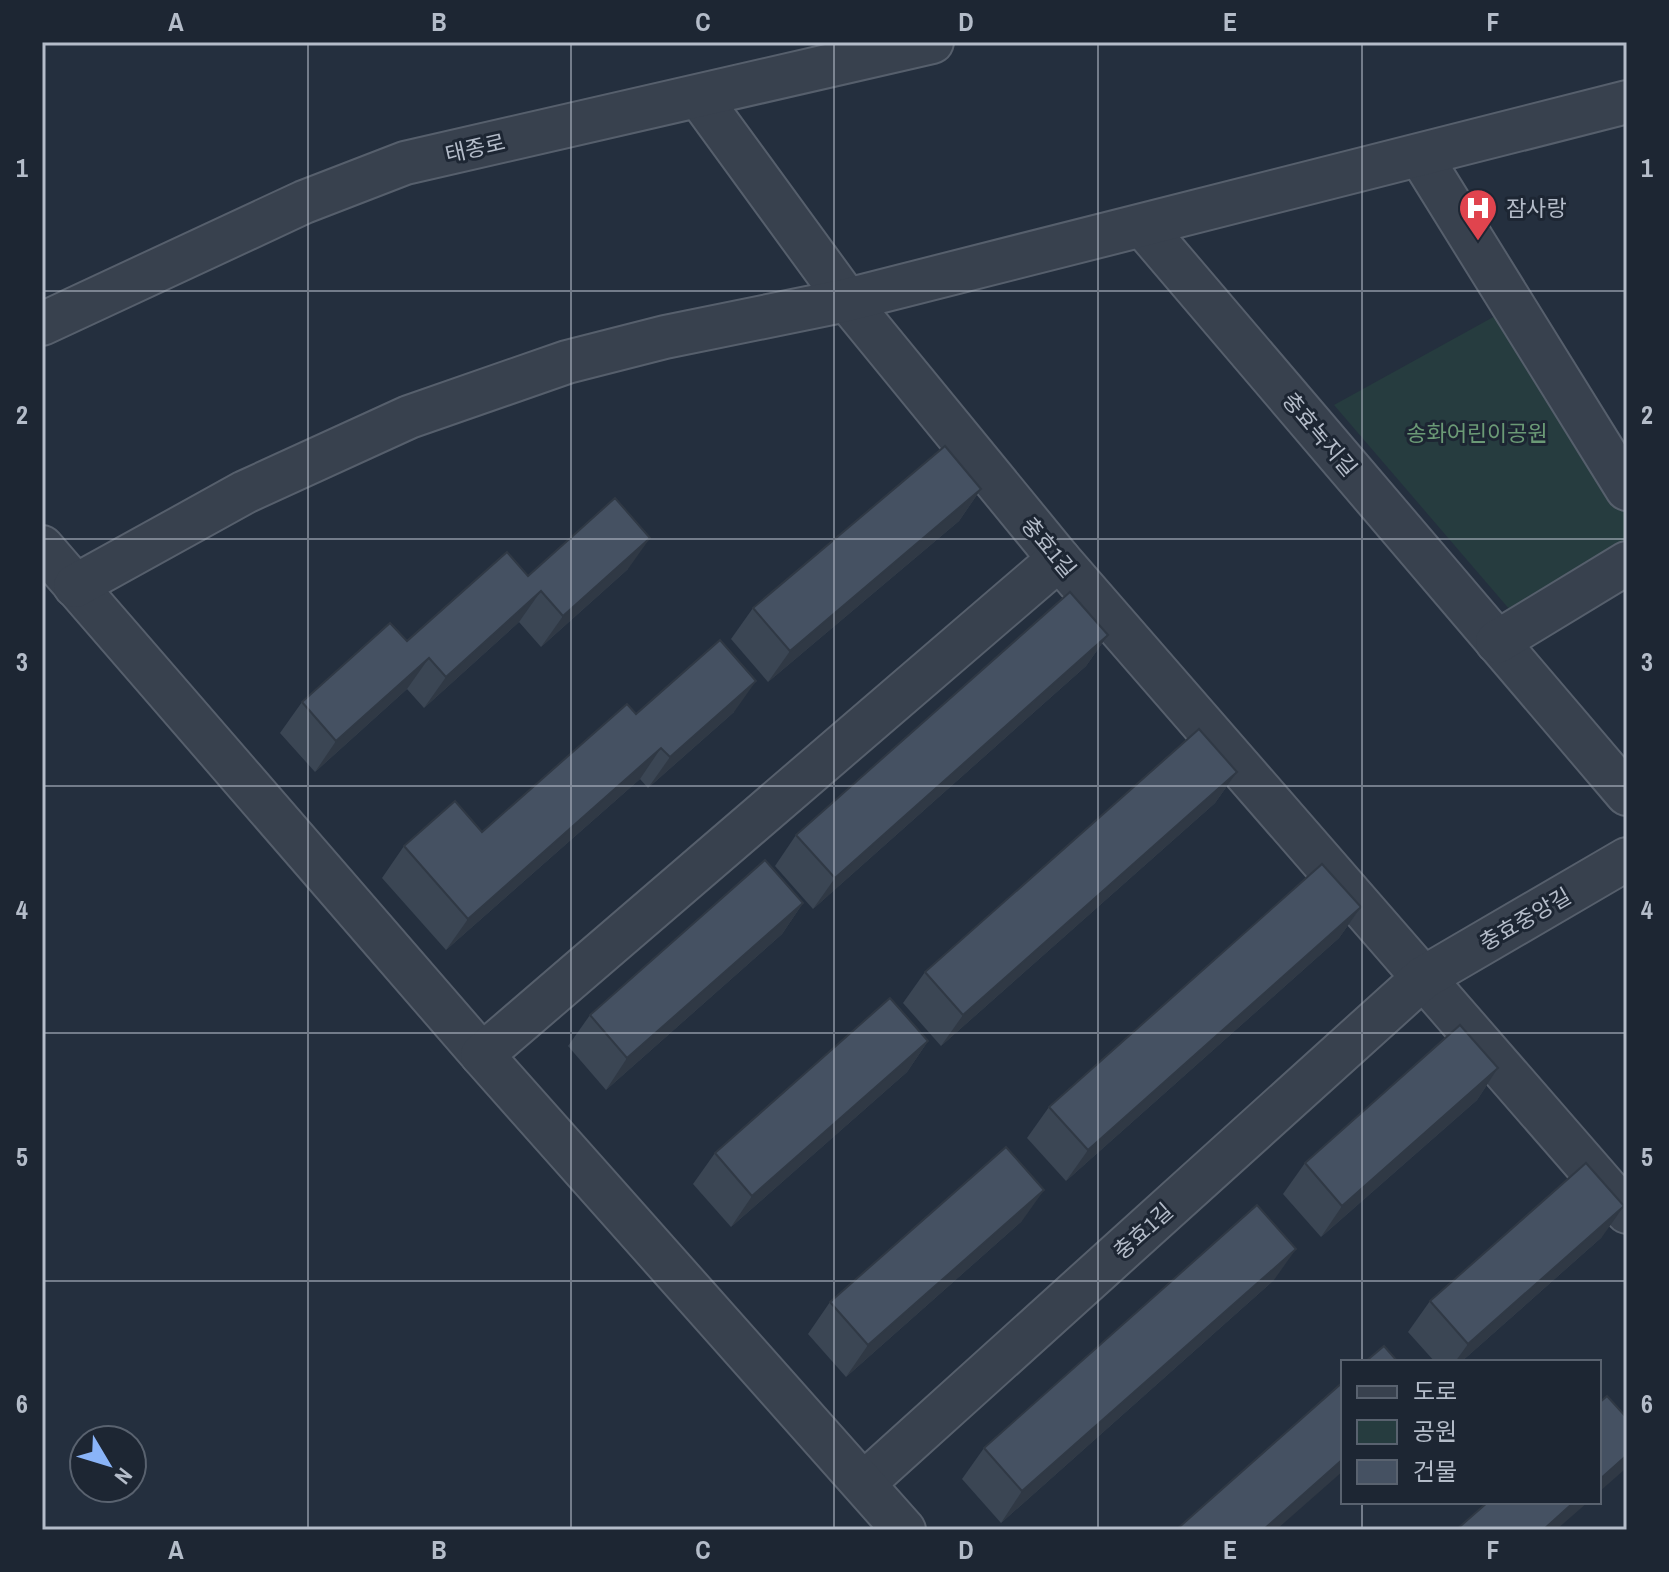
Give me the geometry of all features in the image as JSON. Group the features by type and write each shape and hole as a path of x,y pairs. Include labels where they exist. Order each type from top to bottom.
{"street":[{"name":"태종로","path":"42,324 304,202 405,163 932,42"},
{"name":"충효1길","path":"699,97 847,300 1059,559 1627,1212"},
{"path":"75,586 245,492 409,417 567,362 665,337 847,300 1421,157 1627,102"},
{"path":"1421,157 1627,489"},
{"name":"충효녹지길","path":"1143,226 1627,794"},
{"path":"42,547 482,1055 904,1530"},
{"path":"482,1055 1059,559"},
{"path":"1497,642 1627,563"},
{"name":"충효중앙길","path":"1423,978 1627,859"},
{"name":"충효1길","path":"864,1483 1423,978"}],"green space":[{"name":"송화어린이공원","path":"1506,310 1627,503 1627,551 1516,617 1334,405"}],"building":[{"path":"945,446 981,489 790,651 753,608"},
{"path":"615,498 650,538 563,616 541,591 446,677 429,658 336,741 302,702 390,623 407,641 507,552 528,576"},
{"path":"1070,592 1108,635 835,878 796,835"},
{"path":"720,640 756,681 670,757 661,748 468,919 404,846 455,801 482,832 627,704 636,714"},
{"path":"1199,729 1237,772 963,1015 925,972"},
{"path":"765,860 803,903 627,1058 590,1015"},
{"path":"1322,864 1361,907 1088,1150 1049,1107"},
{"path":"890,998 928,1041 752,1196 715,1153"},
{"path":"1460,1025 1498,1068 1342,1206 1305,1163"},
{"path":"1006,1147 1044,1190 868,1345 830,1302"},
{"path":"1586,1163 1624,1206 1468,1344 1430,1301"},
{"path":"1257,1205 1296,1249 1022,1491 984,1448"},
{"path":"1384,1346 1396,1360 1367,1360"},
{"path":"1341,1384 1341,1461 1263,1530 1176,1530"},
{"path":"1607,1396 1627,1418 1627,1455 1601,1478 1601,1401"},
{"path":"1486,1504 1572,1504 1543,1530 1456,1530"}],"place":[{"name":"잠사랑","path":"1478,242"}]}
